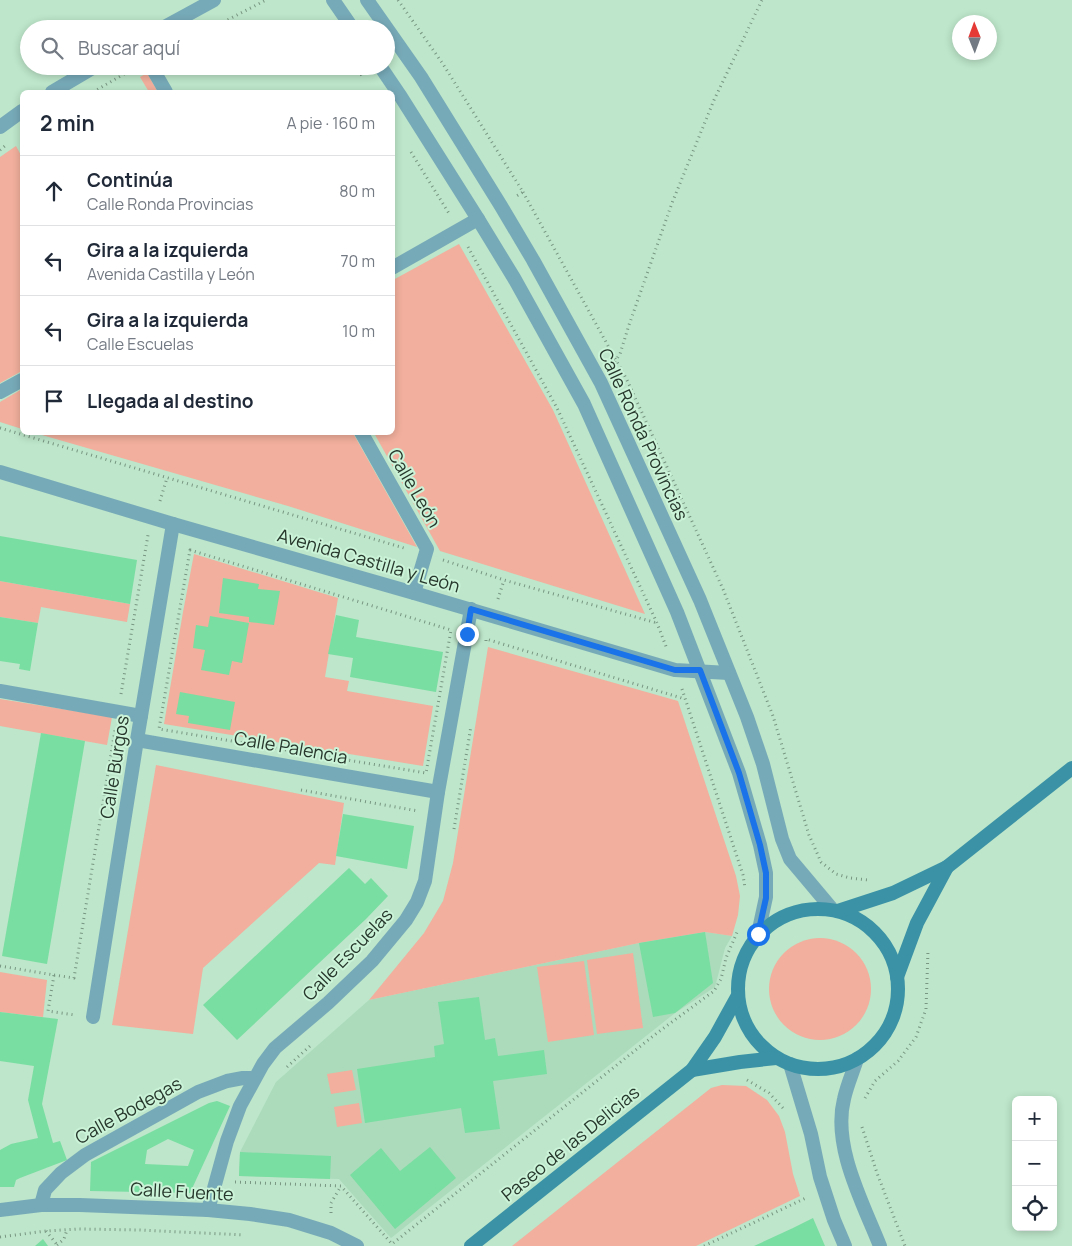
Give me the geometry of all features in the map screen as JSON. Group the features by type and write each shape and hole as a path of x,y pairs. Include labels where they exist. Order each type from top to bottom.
{"main road":[{"path":"835,910 893,892 947,867 1072,768"},
{"path":"897,977 918,923 947,867"},
{"path":"816,908 835,910 853,916 866,924 878,935 887,948 894,962 897,977 896,1009 882,1038 857,1059 845,1064 824,1068 804,1068 776,1058 754,1038 746,1026 740,1011 737,997 738,975 742,960 749,946 758,934 770,924 784,915 799,910 816,908"},
{"name":"Paseo de las Delicias","path":"471,1246 692,1070 715,1037 737,997"},
{"name":"Paseo de las Delicias","path":"692,1070 776,1058"}],"street":[{"path":"177,20 214,0"},
{"path":"333,0 347,20"},
{"name":"Calle Ronda Provincias","path":"367,0 381,20"},
{"name":"Calle Ronda Provincias","path":"395,40 421,77 501,206 601,383 700,600 747,717 763,764 782,839 790,859 835,910"},
{"path":"55,90 81,75"},
{"path":"156,75 165,90"},
{"path":"386,75 514,278 584,404 677,612 739,773 760,845 766,873 766,898 758,934"},
{"path":"0,127 20,112"},
{"path":"395,266 478,219"},
{"path":"0,392 20,381"},
{"name":"Calle León","path":"363,435 427,549 414,593"},
{"name":"Avenida Castilla y León","path":"0,472 675,670 729,673"},
{"name":"Calle Burgos","path":"93,1017 173,524"},
{"name":"Calle Escuelas","path":"208,1210 227,1141 240,1106 263,1064 275,1048 328,1003 372,961 406,920 417,902 424,881 471,609"},
{"path":"0,691 141,716"},
{"name":"Calle Palencia","path":"137,740 438,792"},
{"path":"857,1059 844,1099 841,1128 850,1170 880,1246"},
{"path":"790,1064 811,1134 820,1178 845,1246"},
{"name":"Calle Bodegas","path":"41,1205 45,1190 61,1173 85,1156 198,1092 227,1081 254,1078"},
{"name":"Calle Fuente","path":"0,1210 41,1205 90,1205 208,1210 250,1214 289,1220 331,1233 358,1246"}],"path":[{"path":"227,20 266,0"},
{"path":"601,383 620,354 672,203 714,100 762,0"},
{"path":"96,90 122,75"},
{"path":"408,147 458,230 557,408 656,623 675,670 744,874 746,893"},
{"path":"0,428 20,434"},
{"path":"23,435 426,554 504,580 656,623"},
{"path":"54,975 74,978 147,537 155,518 166,478"},
{"path":"190,550 451,630 426,773 159,729 190,550"},
{"path":"484,649 486,639 685,699"},
{"path":"453,834 473,717"},
{"path":"297,789 420,812"},
{"path":"392,1244 657,1033 714,991 721,979 726,958 740,927"},
{"path":"288,1066 310,1046"},
{"path":"741,1080 748,1080 769,1093 786,1112"},
{"path":"806,1189 812,1205"},
{"path":"704,1246 809,1196"},
{"path":"46,1231 57,1245 64,1239 66,1230"},
{"path":"0,1237 66,1230 140,1230 244,1234"}],"shaded area":[{"path":"148,75 157,90 148,90 140,77"},
{"path":"16,146 20,153 20,372 0,383 0,157"},
{"path":"459,244 553,410 645,614 440,551 375,435 395,435 395,279"},
{"path":"20,390 20,428 0,422 0,402"},
{"path":"42,435 354,435 417,547 288,506"},
{"path":"194,554 338,598 325,677 349,681 347,691 433,706 423,766 164,724"},
{"path":"0,581 130,604 127,622 41,607 38,623 0,617"},
{"path":"488,647 678,701 736,876 740,896 738,915 732,936 705,932 639,943 369,1000 424,933 443,901 453,863"},
{"path":"0,699 112,717 107,745 0,726"},
{"path":"156,765 344,803 335,865 319,863 203,968 193,1034 112,1025"},
{"path":"705,932 732,936 725,948 715,987 675,1013 391,1238 339,1179 239,1176 240,1152 276,1082 369,1000 639,943"},
{"path":"820,938 839,942 856,953 867,970 871,989 867,1008 856,1025 839,1036 820,1040 801,1036 784,1025 773,1008 769,989 773,970 784,953 801,942"},
{"path":"633,953 643,1028 597,1034 587,960"},
{"path":"584,961 594,1035 548,1042 537,967"},
{"path":"0,972 47,980 43,1017 0,1012"},
{"path":"352,1070 356,1090 331,1094 327,1074"},
{"path":"722,1085 746,1086 767,1100 779,1116 785,1132 793,1174 800,1196 696,1246 512,1246 711,1088"},
{"path":"359,1103 362,1123 337,1127 334,1107"}],"building":[{"path":"0,536 137,560 130,604 0,581"},
{"path":"223,578 259,584 258,589 280,591 274,625 249,622 249,617 219,613"},
{"path":"336,615 359,620 356,637 443,652 436,692 350,677 353,658 328,654"},
{"path":"210,616 249,623 242,663 232,661 229,675 201,670 205,650 193,648 196,625 208,627"},
{"path":"0,617 38,623 30,671 19,669 20,664 0,661"},
{"path":"180,692 235,702 230,730 188,723 189,716 176,714"},
{"path":"41,733 85,741 47,964 2,956"},
{"path":"343,814 414,826 407,869 336,856"},
{"path":"349,868 365,884 371,878 388,896 237,1040 203,1005"},
{"path":"705,932 713,983 675,1013 653,1017 639,943"},
{"path":"479,997 485,1040 495,1038 498,1056 544,1050 547,1074 493,1081 500,1129 465,1133 461,1108 365,1123 357,1069 435,1057 434,1046 444,1044 438,1002"},
{"path":"0,1012 58,1019 42,1104 53,1143 60,1141 67,1160 16,1180 14,1187 0,1187 0,1150 11,1144 38,1138 28,1100 34,1066 0,1061"},
{"path":"217,1101 230,1106 190,1193 90,1191 91,1162 209,1103","holes":["168,1139 194,1150 188,1166 145,1164 147,1150"]},
{"path":"430,1147 456,1178 395,1229 350,1175 381,1148 400,1171"},
{"path":"240,1152 331,1156 330,1179 239,1176"},
{"path":"813,1218 825,1246 754,1246 793,1228"},
{"path":"43,1239 48,1246 35,1246"}],"route":[{"path":"467,634 471,609 675,670 700,670 739,773 760,845 766,873 766,898 758,934"}]}
